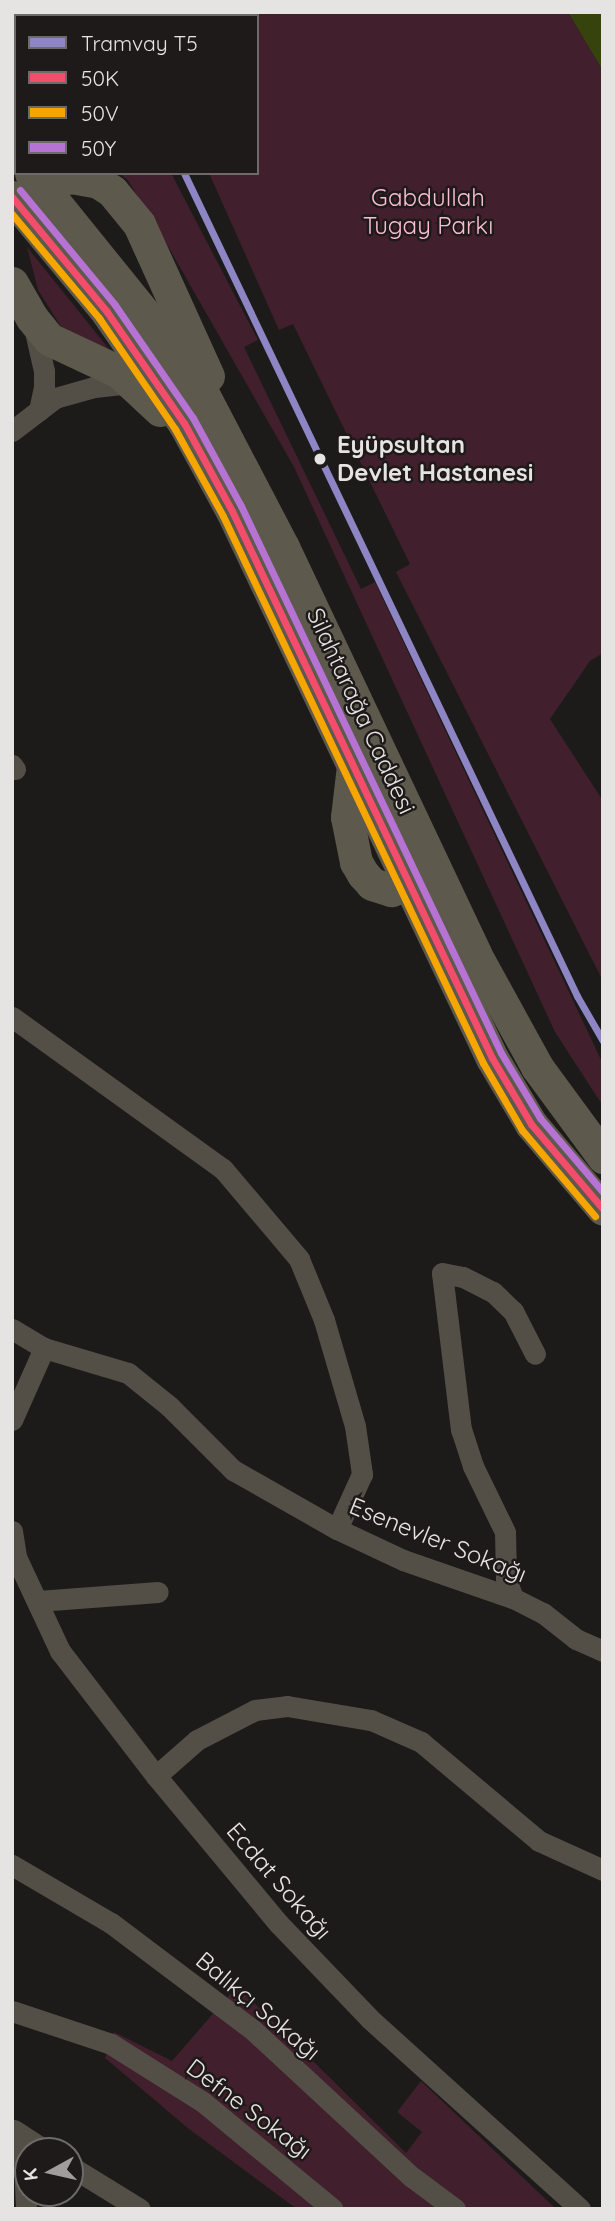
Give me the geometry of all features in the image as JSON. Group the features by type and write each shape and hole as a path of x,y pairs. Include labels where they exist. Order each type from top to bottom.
{"main road":[{"path":"24,196 61,178 71,177 98,182 113,191 139,224 178,304 210,382 231,445"},
{"name":"Silahtarağa Caddesi","path":"24,196 184,423 232,511 353,766 347,817 356,862 372,884 383,889 420,873"},
{"name":"Silahtarağa Caddesi","path":"24,196 181,361 231,445 420,873 492,1058 525,1113 603,1209"},
{"path":"12,283 32,318 49,339 83,358 104,363 131,383 154,406 184,423"},
{"name":"Silahtarağa Caddesi","path":"420,873 475,954 537,1067 603,1157"}],"street":[{"path":"32,318 44,371 39,410"},
{"path":"12,431 55,398 72,392 131,383"},
{"path":"12,1017 223,1169 299,1259 324,1320 347,1399 362,1474 337,1529"},
{"path":"513,1598 506,1579 505,1532 473,1466 461,1430 442,1273 463,1278 494,1292 513,1311 535,1354"},
{"name":"Esenevler Sokağı","path":"12,1329 44,1348 128,1373 169,1406 233,1470 337,1529 403,1560 513,1598 543,1613 576,1639 603,1651"},
{"path":"12,1420 44,1348"},
{"name":"Ecdat Sokağı","path":"12,1531 14,1557 38,1601 60,1651 156,1776 279,1924 370,2019 580,2209"},
{"path":"38,1601 158,1592"},
{"path":"156,1776 197,1740 255,1710 287,1706 371,1720 421,1742 539,1841 603,1870"},
{"name":"Balıkçı Sokağı","path":"12,1865 111,1923 253,2030 412,2177 455,2209"},
{"name":"Defne Sokağı","path":"12,2011 111,2044 203,2102 333,2209"},
{"path":"84,2175 140,2209"}],"green space":[{"path":"12,12 87,12 88,14 14,14 14,116"},
{"name":"Gabdullah Tugay Parkı","path":"137,12 568,12 603,71 603,653 590,661 550,719 603,801 603,981 396,572 410,564 293,324 279,330 210,175 259,175 259,14"},
{"path":"121,175 172,175 258,340 244,347 361,589 375,582 603,1064 603,1106 555,1032 294,467 127,179"},
{"path":"27,247 109,349 70,335 60,325 38,290"},
{"path":"237,1986 406,2153 422,2132 397,2112 421,2081 556,2209 297,2209 189,2129 105,2058 114,2032 172,2061"}],"shaded area":[{"path":"568,12 603,12 603,71"}],"tram line":[{"name":"T5","path":"185,175 577,996 603,1041"}],"transit line":[{"name":"50Y","path":"20,190 115,305 193,418 241,506 501,1053 540,1118 603,1192"},
{"name":"50K","path":"12,197 107,312 184,423 232,511 492,1058 531,1124 603,1209"},
{"name":"50V","path":"12,214 99,318 175,429 223,516 483,1063 522,1130 595,1216"}],"place":[{"name":"Eyüpsultan Devlet Hastanesi","path":"320,459"}]}
